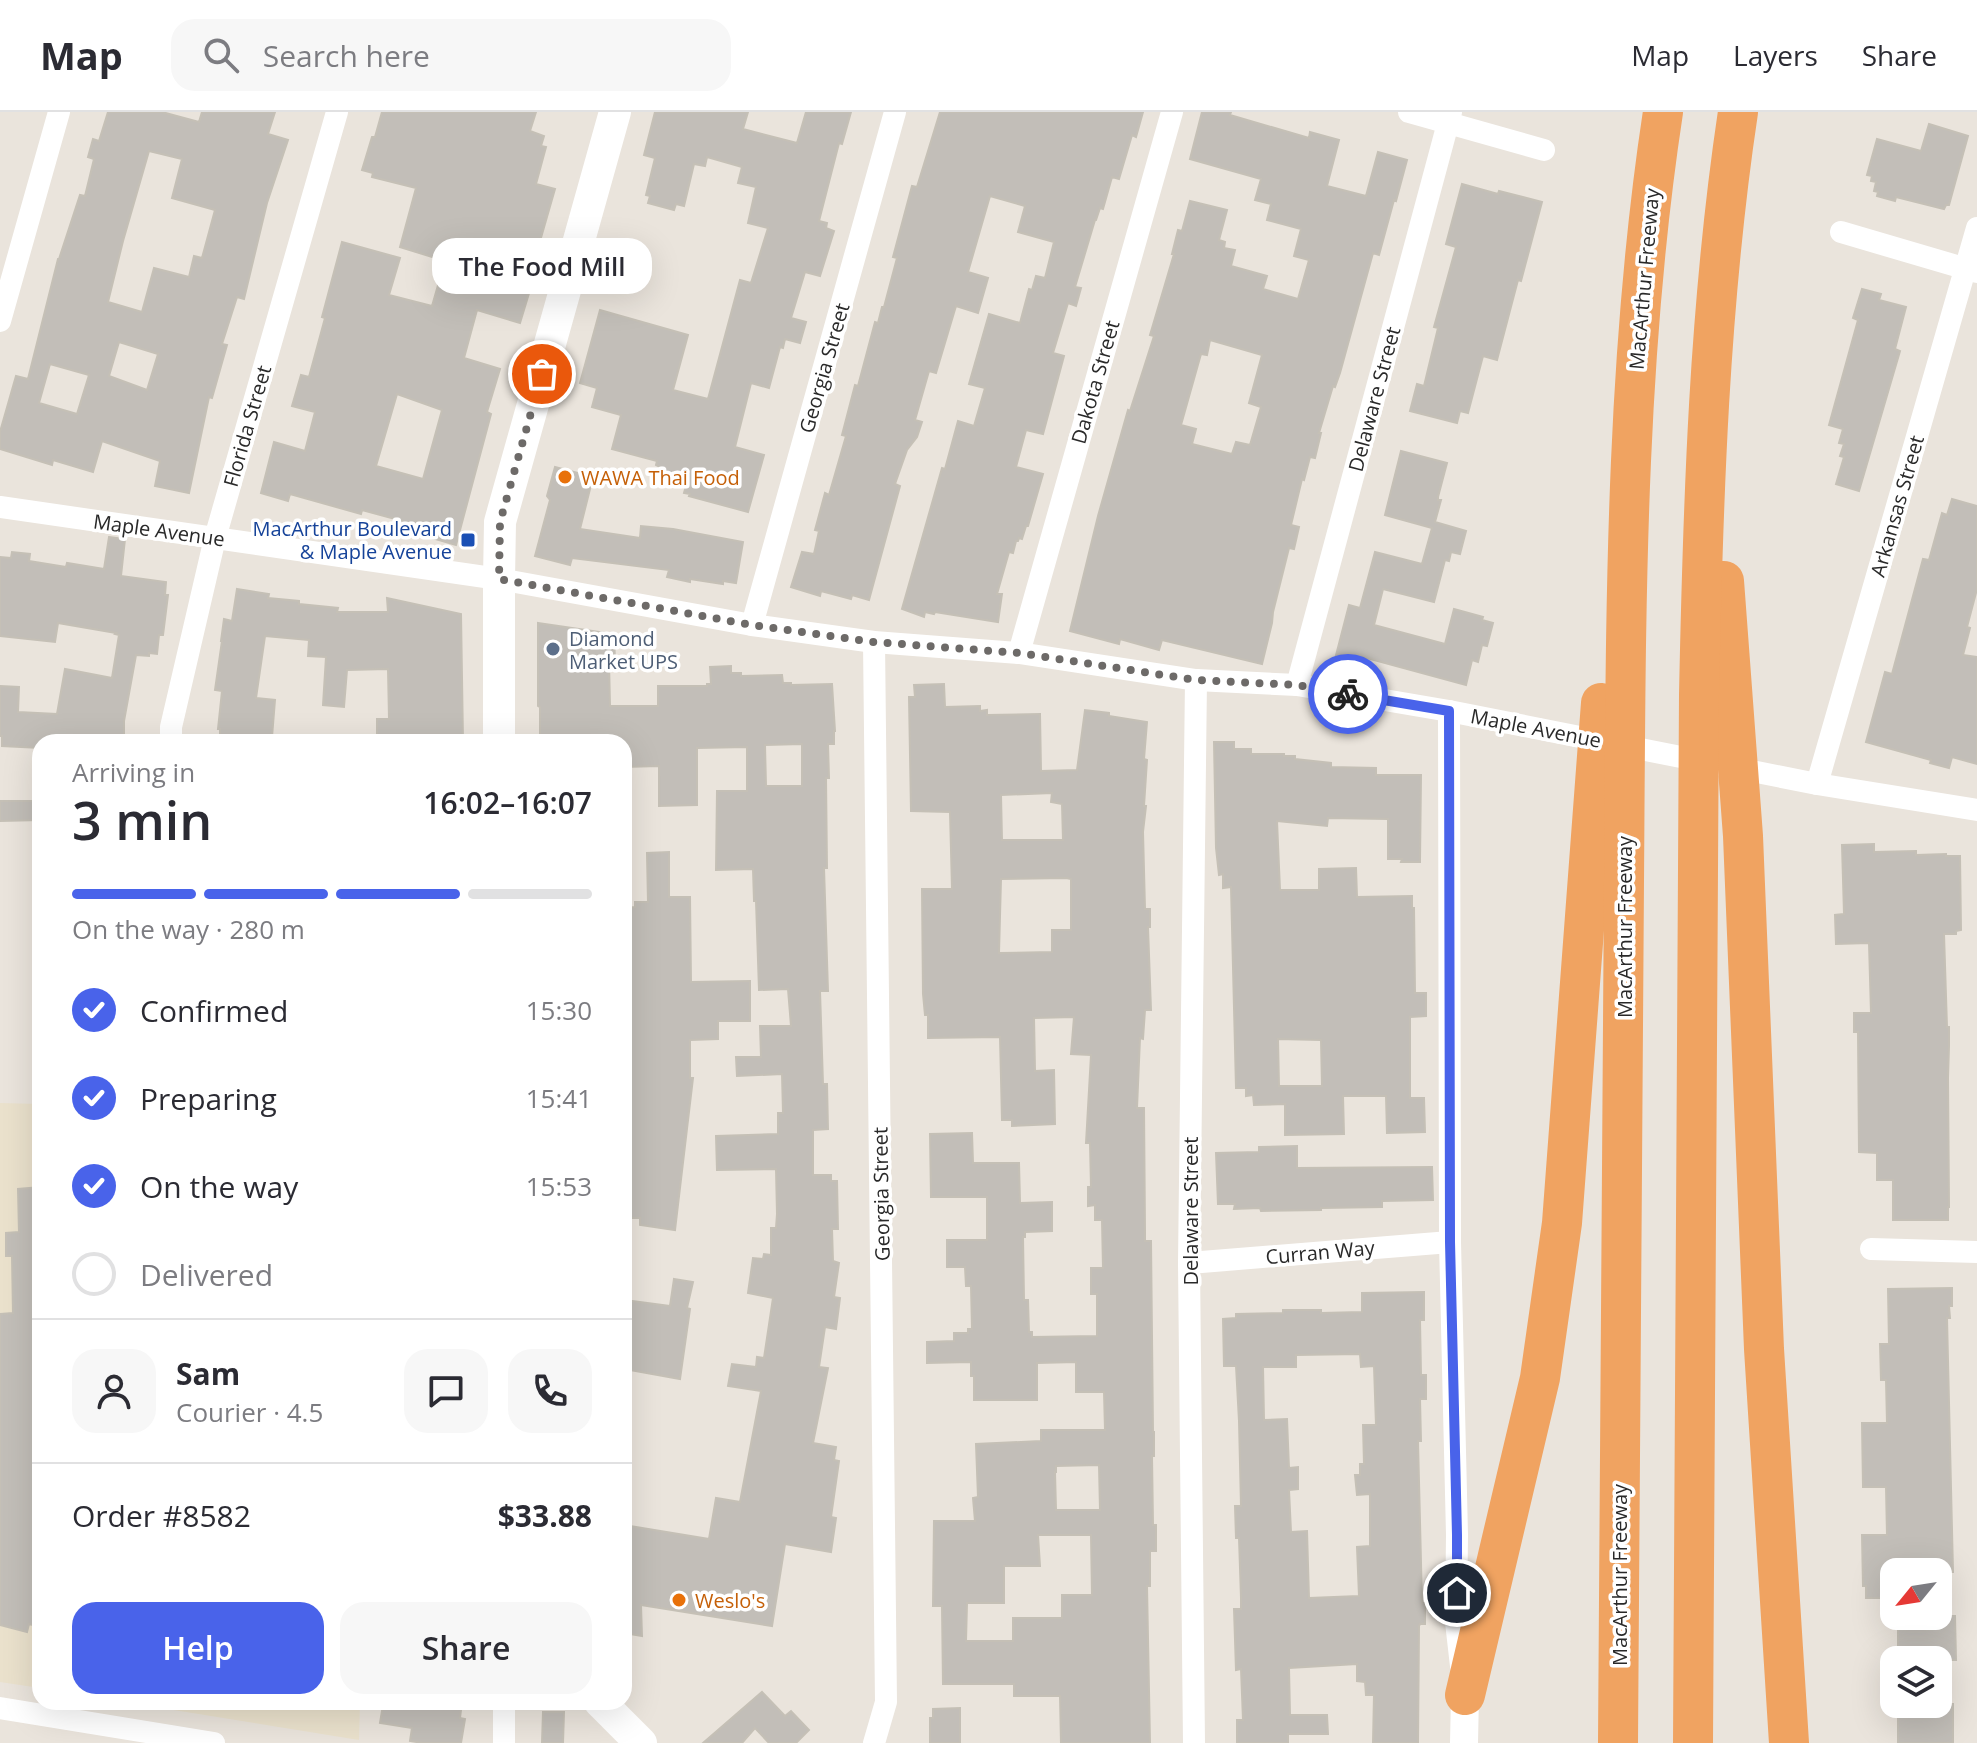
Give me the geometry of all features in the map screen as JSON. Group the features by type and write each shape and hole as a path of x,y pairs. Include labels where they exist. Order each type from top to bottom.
{"highway":[{"name":"MacArthur Freeway","path":"1618,1743 1609,815 1614,683 1612,572 1631,433 1640,292 1660,112"},
{"path":"1693,1743 1699,829 1716,697 1709,392 1729,171 1738,112"},
{"path":"1729,171 1750,112"},
{"path":"1716,697 1743,836 1764,1349 1789,1743"},
{"path":"1465,1695 1540,1378 1553,1297 1609,815"}],"main road":[{"path":"499,734 500,522 615,112"},
{"path":"608,1710 641,1743"}],"street":[{"path":"0,321 59,112"},
{"name":"Florida Street","path":"171,734 215,538 337,112"},
{"name":"Georgia Street","path":"752,625 895,112"},
{"name":"Dakota Street","path":"1019,653 1172,112"},
{"path":"1409,112 1449,117 1544,150"},
{"name":"Delaware Street","path":"1297,685 1449,117"},
{"name":"Arkansas Street","path":"1817,784 1971,270 1977,228"},
{"path":"1841,232 1971,270"},
{"name":"Maple Avenue","path":"0,507 499,579 752,625 874,642 1019,653 1196,680 1297,685 1449,711 1817,784 1977,810"},
{"name":"Georgia Street","path":"874,642 886,1702 874,1743"},
{"name":"Delaware Street","path":"1194,1743 1189,1263 1196,680"},
{"path":"1449,711 1450,1242 1456,1622 1465,1695 1464,1743"},
{"name":"Curran Way","path":"1189,1263 1450,1242"},
{"path":"1871,1249 1977,1252"},
{"path":"0,1708 214,1743"},
{"path":"504,1710 504,1743"}],"shaded area":[{"path":"0,1103 32,1104 32,1687 0,1682"},
{"path":"173,1710 360,1710 359,1740"}],"building":[{"path":"108,112 162,112 199,122 202,112 275,112 268,134 288,140 267,203 244,299 237,297 222,344 227,345 212,398 209,397 189,493 155,486 160,461 102,441 93,472 53,460 52,465 0,449 0,432 16,376 28,379 58,259 80,195 85,196 94,159 88,157 93,139 99,141","holes":["149,151 182,159 172,198 215,210 202,258 194,256 189,277 154,268 142,312 108,302","119,342 158,354 147,390 109,376","50,364 89,375 77,414 39,403"]},
{"path":"382,112 536,112 530,131 544,136 541,146 546,147 536,184 555,189 526,290 530,290 520,323 477,310 464,358 500,369 456,545 408,531 410,523 362,510 361,514 290,494 288,501 261,493 274,442 305,451 315,412 292,406 301,375 309,377 342,242 400,258 389,295 432,306 445,261 400,247 416,188 372,177 373,173 362,170 372,137 375,137","holes":["397,394 442,410 423,479 376,466"]},
{"path":"655,112 748,112 743,129 797,143 806,112 851,112 842,144 839,143 819,221 827,223 826,228 834,231 820,276 805,272 791,318 806,322 800,343 785,339 769,388 751,383 735,447 764,455 748,512 689,496 684,493 687,482 661,474 662,468 656,465 657,461 612,449 621,415 592,407 597,388 580,383 600,310 688,335 673,390 708,399 740,280 751,283 768,228 748,223 756,187 738,183 742,167 707,157 705,166 694,164 684,206 676,204 674,210 648,203 650,196 646,195 655,158 644,155"},
{"path":"940,112 1143,112 1136,137 1132,135 1119,179 1112,177 1103,209 1100,208 1095,220 1075,287 1081,288 1076,306 1068,303 1053,353 1064,356 1043,434 1026,430 1016,467 1043,474 1028,526 1022,539 1016,541 1013,553 1009,552 997,594 1002,594 998,622 935,612 925,612 924,617 902,609 958,421 974,426 985,388 969,384 989,314 1020,323 1029,289 1032,290 1036,276 1045,278 1054,242 1018,232 1025,206 990,196 968,272 988,278 978,313 956,306 936,373 929,371 915,420 922,422 917,437 907,450 895,484 900,486 869,600 821,591 820,596 791,587 802,552 814,554 819,531 815,530 846,436 842,435 855,385 858,386 875,322 878,323 884,307 897,258 893,257 912,186 917,187"},
{"path":"1202,112 1231,112 1230,115 1309,138 1310,132 1339,140 1327,186 1366,196 1378,152 1407,160 1379,255 1373,253 1340,373 1319,433 1315,458 1310,457 1302,479 1291,525 1299,527 1294,549 1289,548 1262,664 1162,640 1159,650 1120,639 1119,644 1070,631 1098,516 1128,410 1154,336 1150,335 1178,230 1182,231 1190,201 1227,210 1219,240 1225,242 1224,248 1235,250 1231,266 1267,276 1263,289 1298,299 1309,260 1294,256 1301,229 1267,220 1271,204 1255,200 1261,179 1190,159","holes":["1210,340 1262,355 1249,403 1261,407 1250,445 1236,442 1232,454 1192,444 1196,429 1181,425 1201,354 1207,355"]},
{"path":"1929,124 1968,136 1949,205 1944,209 1896,197 1895,201 1877,196 1878,192 1874,191 1876,182 1867,175 1877,139 1921,151"},
{"path":"1462,184 1542,202 1497,360 1483,356 1468,413 1460,411 1457,423 1410,411 1417,384 1424,386 1438,328 1434,327 1456,247 1446,244"},
{"path":"1862,289 1881,294 1879,300 1906,307 1895,349 1900,351 1859,491 1836,484 1844,457 1840,456 1844,444 1839,443 1843,429 1829,425 1858,320 1853,318"},
{"path":"1401,451 1447,463 1435,522 1466,531 1460,554 1451,552 1449,561 1445,560 1434,602 1383,589 1374,625 1445,644 1454,609 1493,623 1487,646 1482,645 1478,662 1472,660 1466,685 1363,657 1360,668 1335,659 1349,605 1360,608 1375,552 1422,564 1432,528 1385,515"},
{"path":"555,467 593,477 580,529 640,538 641,526 743,542 736,583 690,579 690,582 667,577 669,570 572,558 570,565 535,556"},
{"path":"1952,499 1977,506 1977,589 1963,655 1977,657 1977,764 1952,757 1949,768 1866,742 1885,672 1892,674 1923,559 1929,560 1942,513 1947,515"},
{"path":"109,537 125,539 121,576 166,582 165,595 168,595 163,635 159,635 157,654 136,655 124,734 32,734 32,748 2,746 0,686 19,687 18,712 57,714 65,669 112,678 119,635 58,623 55,642 0,636 0,557 11,558 12,552 30,554 29,561 104,569"},
{"path":"237,589 269,594 268,598 299,601 299,604 338,608 337,612 388,612 387,598 461,614 463,734 377,734 377,719 389,719 388,669 347,670 344,707 323,705 326,657 308,656 309,640 265,636 256,698 275,700 272,734 220,734 222,691 215,690 224,619 232,621"},
{"path":"538,623 614,634 615,661 609,661 610,706 658,706 658,686 707,686 711,684 710,667 731,666 731,673 741,673 741,676 782,675 783,683 791,685 832,684 835,731 834,744 828,744 827,868 824,868 828,991 820,991 828,1129 813,1130 813,1175 831,1175 831,1181 837,1181 838,1229 832,1229 833,1261 839,1263 834,1297 840,1298 836,1329 825,1327 819,1367 828,1368 813,1443 836,1447 834,1460 839,1461 831,1517 836,1518 831,1552 785,1544 772,1626 641,1605 642,1636 632,1634 632,1526 709,1539 716,1498 740,1502 761,1391 728,1386 732,1364 756,1367 757,1357 764,1358 773,1298 748,1293 753,1258 763,1259 764,1254 771,1255 771,1228 776,1228 777,1214 776,1169 717,1170 716,1136 778,1134 778,1113 783,1113 782,1074 737,1076 736,1057 761,1057 760,1026 791,1026 788,989 759,990 753,869 716,870 717,791 747,791 747,747 697,748 697,805 659,806 659,766 632,767 632,734 540,734","holes":["802,744 802,786 766,786 765,745"]},
{"path":"944,684 945,707 980,706 980,711 987,710 987,715 1040,714 1041,771 1077,770 1085,710 1147,722 1143,832 1145,909 1150,909 1151,1010 1145,1010 1143,1039 1140,1038 1137,1108 1144,1108 1145,1241 1151,1241 1153,1525 1156,1525 1156,1551 1150,1551 1150,1586 1147,1586 1150,1743 1061,1743 1060,1696 1014,1696 1014,1684 943,1684 942,1606 933,1606 934,1521 975,1521 973,1498 978,1497 976,1444 1041,1441 1041,1430 1105,1430 1104,1392 1076,1392 1076,1362 1037,1363 1037,1400 974,1400 971,1362 927,1363 927,1342 954,1341 954,1333 968,1333 968,1329 972,1329 971,1286 966,1286 965,1267 947,1267 947,1240 987,1240 987,1197 931,1197 930,1134 972,1133 973,1163 1019,1163 1020,1203 1052,1202 1052,1231 1025,1232 1023,1237 1024,1300 1028,1300 1029,1332 1032,1332 1032,1337 1097,1336 1097,1294 1091,1294 1091,1268 1103,1268 1102,1220 1095,1220 1095,1205 1088,1206 1090,1143 1086,1143 1091,1055 1071,1054 1074,1017 1034,1018 1035,1071 1054,1070 1055,1124 1012,1126 1012,1120 1002,1120 1000,1037 928,1038 928,1015 925,1015 923,994 922,889 952,889 950,812 911,811 909,697 915,697 914,685","holes":["1052,793 1051,802 1062,804 1063,840 1002,840 1001,795","1001,879 1071,879 1071,930 1052,930 1052,952 999,953","1099,1465 1100,1510 1056,1510 1056,1466","1038,1535 1091,1535 1092,1595 1062,1595 1062,1618 1013,1618 1013,1641 966,1641 967,1603 1004,1603 1004,1566 1040,1566"]},
{"path":"1214,742 1234,742 1234,749 1251,749 1251,754 1284,754 1295,756 1295,759 1331,763 1331,767 1376,768 1376,775 1421,775 1420,862 1388,859 1388,819 1328,818 1327,826 1277,821 1280,890 1319,890 1319,869 1356,868 1357,897 1412,896 1415,993 1426,993 1426,1016 1410,1017 1410,1098 1424,1098 1425,1132 1387,1133 1386,1096 1343,1096 1344,1134 1285,1135 1285,1104 1254,1105 1253,1095 1246,1096 1246,1088 1236,1088 1231,887 1223,888 1223,874 1219,875","holes":["1278,1039 1321,1040 1322,1086 1279,1086"]},
{"path":"0,801 32,801 32,820 0,821"},
{"path":"1874,844 1874,852 1916,851 1916,855 1960,856 1961,930 1956,934 1944,934 1949,1027 1948,1220 1893,1220 1893,1180 1877,1180 1877,1153 1859,1152 1858,1032 1854,1032 1854,1013 1871,1013 1869,943 1836,944 1835,915 1844,914 1842,845"},
{"path":"669,852 669,897 690,897 691,982 750,981 750,1021 718,1021 718,1039 690,1040 690,1078 693,1078 675,1230 640,1225 640,1218 632,1218 632,907 635,907 635,902 648,902 647,853"},
{"path":"1297,1146 1297,1168 1432,1167 1433,1200 1382,1201 1382,1207 1321,1210 1261,1211 1260,1208 1234,1209 1235,1204 1218,1204 1216,1153 1259,1152 1259,1147"},
{"path":"32,1188 32,1625 29,1624 27,1632 0,1625 0,1314 13,1313 12,1256 6,1256 6,1233 19,1232 18,1189"},
{"path":"674,1279 693,1282 687,1308 690,1309 680,1379 632,1370 632,1301 670,1306"},
{"path":"1952,1288 1950,1318 1947,1318 1953,1572 1952,1558 1880,1558 1880,1598 1866,1598 1862,1535 1887,1535 1886,1487 1863,1487 1862,1423 1887,1423 1886,1380 1881,1380 1880,1344 1889,1344 1888,1289"},
{"path":"1424,1292 1424,1320 1420,1320 1421,1375 1426,1375 1426,1399 1420,1399 1421,1441 1418,1441 1425,1624 1419,1626 1418,1743 1373,1743 1374,1695 1366,1695 1365,1682 1357,1681 1357,1664 1289,1668 1290,1715 1327,1715 1328,1734 1288,1734 1288,1743 1237,1743 1237,1720 1243,1720 1241,1669 1236,1670 1234,1609 1241,1609 1235,1506 1241,1506 1239,1421 1236,1366 1224,1366 1223,1319 1236,1318 1236,1314 1283,1313 1283,1310 1362,1312 1362,1293","holes":["1360,1354 1361,1367 1374,1366 1376,1425 1363,1425 1364,1464 1360,1464 1360,1475 1355,1475 1357,1495 1370,1494 1370,1546 1357,1547 1359,1596 1309,1598 1307,1531 1291,1532 1289,1490 1298,1489 1298,1467 1289,1468 1287,1419 1264,1420 1263,1367 1296,1367 1296,1355"]},
{"path":"1952,1616 1955,1616 1956,1660 1952,1660 1952,1646 1898,1646 1898,1630 1952,1630"},
{"path":"762,1692 785,1716 791,1711 809,1730 796,1743 769,1743 755,1728 742,1743 703,1743"},
{"path":"1953,1704 1953,1743 1898,1743 1898,1718 1952,1718"},
{"path":"960,1708 960,1743 930,1743 933,1709"},
{"path":"382,1710 461,1710 460,1718 465,1719 461,1743 410,1741 412,1728 380,1723"},
{"path":"543,1712 564,1712 563,1743 542,1743"}],"way so far":[{"path":"542,374 500,522 499,579 752,625 874,642 1019,653 1196,680 1297,685 1348,694"}],"place":[{"name":"The Food Mill","path":"542,374"},
{"name":"WAWA Thai Food","path":"565,477"},
{"name":"MacArthur Boulevard & Maple Avenue","path":"468,540"},
{"name":"Diamond Market UPS","path":"553,649"},
{"name":"Weslo's","path":"679,1600"}],"route":[{"path":"1348,694 1449,711 1450,1242 1457,1593"}]}
